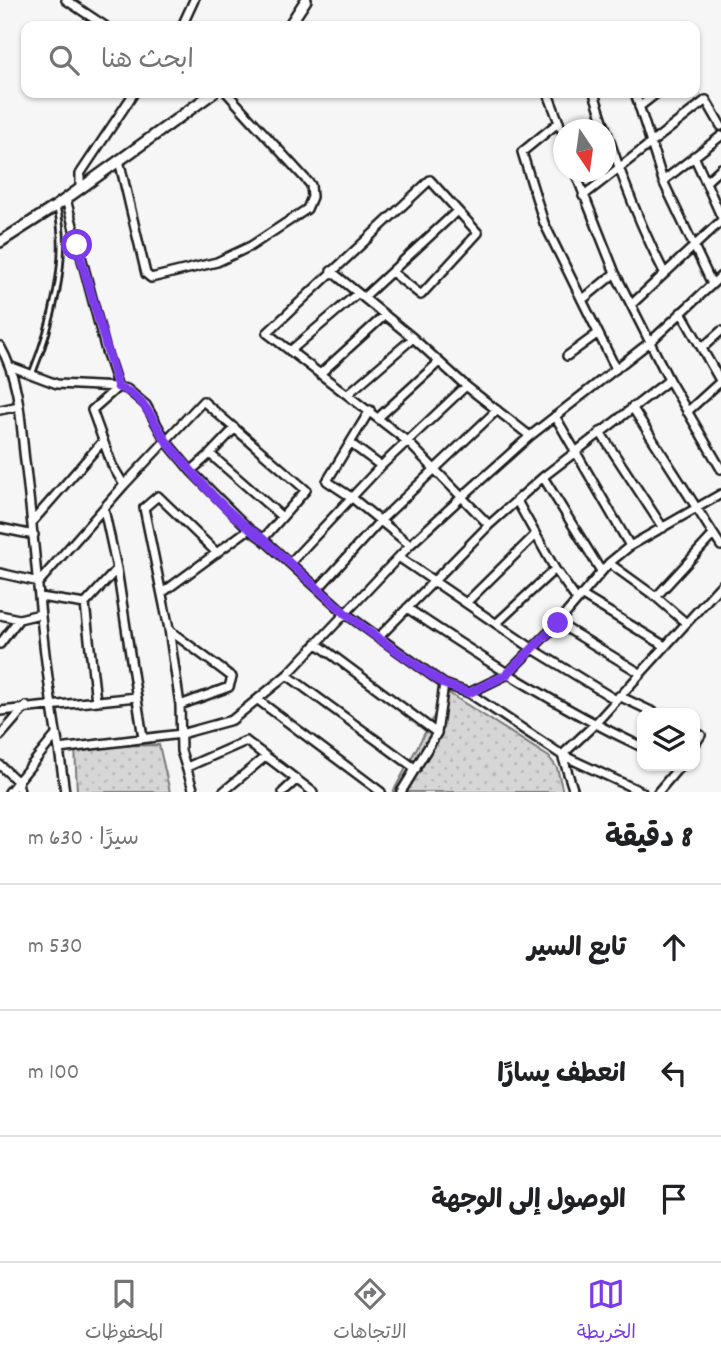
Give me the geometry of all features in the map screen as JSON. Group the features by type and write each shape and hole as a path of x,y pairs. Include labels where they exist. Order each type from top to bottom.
{"street":[{"path":"65,0 97,21"},
{"path":"184,21 194,0"},
{"path":"292,21 306,0"},
{"path":"80,187 80,174 131,98"},
{"path":"0,242 57,206 206,98"},
{"path":"119,160 146,274 151,278 217,262 251,246 307,209 312,197 312,185 232,98"},
{"path":"550,98 558,119"},
{"path":"597,98 641,228 664,272"},
{"path":"636,98 663,181 712,284"},
{"path":"639,107 651,98"},
{"path":"583,196 706,100 721,126"},
{"path":"553,127 522,152 544,223 615,369"},
{"path":"663,181 721,136"},
{"path":"632,303 693,248 721,218 694,156"},
{"path":"706,182 721,168"},
{"path":"392,272 421,295 478,233 430,180 267,333 407,441 489,525"},
{"path":"578,182 615,273 669,380 721,469"},
{"path":"66,199 102,338 118,387"},
{"path":"290,351 392,272 457,211"},
{"path":"331,271 413,338 466,386 530,436"},
{"path":"582,300 615,273"},
{"path":"59,749 181,734 232,720 287,675 410,545 463,496 530,436 650,341 721,275"},
{"path":"681,312 721,381 687,412"},
{"path":"321,373 385,315"},
{"path":"702,348 721,331"},
{"path":"567,356 597,334"},
{"path":"348,394 413,338"},
{"path":"0,346 12,367 19,406 40,614 65,792"},
{"path":"379,417 439,362"},
{"path":"12,367 64,385 127,389 146,405 166,441 191,471 248,529 263,539 346,614 444,684 469,693 562,754 642,792"},
{"path":"378,638 489,525 543,477 669,380"},
{"path":"290,564 381,466 466,386"},
{"path":"118,387 92,410 111,466 124,485"},
{"path":"38,582 203,401 306,490 263,539"},
{"path":"0,410 19,406"},
{"path":"632,407 721,546"},
{"path":"370,410 327,481 410,545"},
{"path":"319,588 434,467 497,410"},
{"path":"555,416 630,546"},
{"path":"191,471 235,428"},
{"path":"600,432 663,528"},
{"path":"32,522 103,441"},
{"path":"350,443 381,466"},
{"path":"210,454 282,517"},
{"path":"543,477 601,571"},
{"path":"469,693 506,675 558,623 601,571 630,546 721,494"},
{"path":"194,792 181,751 180,705 169,629 144,508 158,496 217,553"},
{"path":"517,501 555,569 579,598 665,646"},
{"path":"104,509 117,569 143,738"},
{"path":"0,528 34,535"},
{"path":"162,593 248,529"},
{"path":"467,602 535,535"},
{"path":"656,597 713,535"},
{"path":"400,558 533,649 617,698 642,708"},
{"path":"609,563 686,623"},
{"path":"96,701 85,604 117,569"},
{"path":"498,623 555,569"},
{"path":"0,573 38,582"},
{"path":"562,754 594,725 721,585"},
{"path":"40,597 85,604"},
{"path":"407,608 506,675 594,725 637,745"},
{"path":"0,615 19,619 40,614"},
{"path":"0,644 19,619"},
{"path":"558,623 640,673"},
{"path":"169,629 232,677 229,687 180,705"},
{"path":"316,643 438,733"},
{"path":"287,675 416,769"},
{"path":"401,792 438,733 444,684"},
{"path":"0,710 137,697"},
{"path":"258,700 381,792"},
{"path":"0,736 26,706"},
{"path":"9,792 56,735"},
{"path":"187,767 246,741 313,792"},
{"path":"562,754 574,792"},
{"path":"223,792 266,756"},
{"path":"0,765 18,782 20,792"},
{"path":"658,792 676,771"},
{"path":"283,792 296,780"}],"lane":[{"path":"32,374 40,355 58,286 61,235 57,206"}],"shaded area":[{"path":"447,692 549,757 557,768 563,792 393,792"},
{"path":"159,745 170,792 77,792 75,746"}],"route":[{"path":"77,245 118,387 127,389 146,405 166,441 191,471 248,529 263,539 346,614 444,684 469,693 506,675 558,623"}]}
